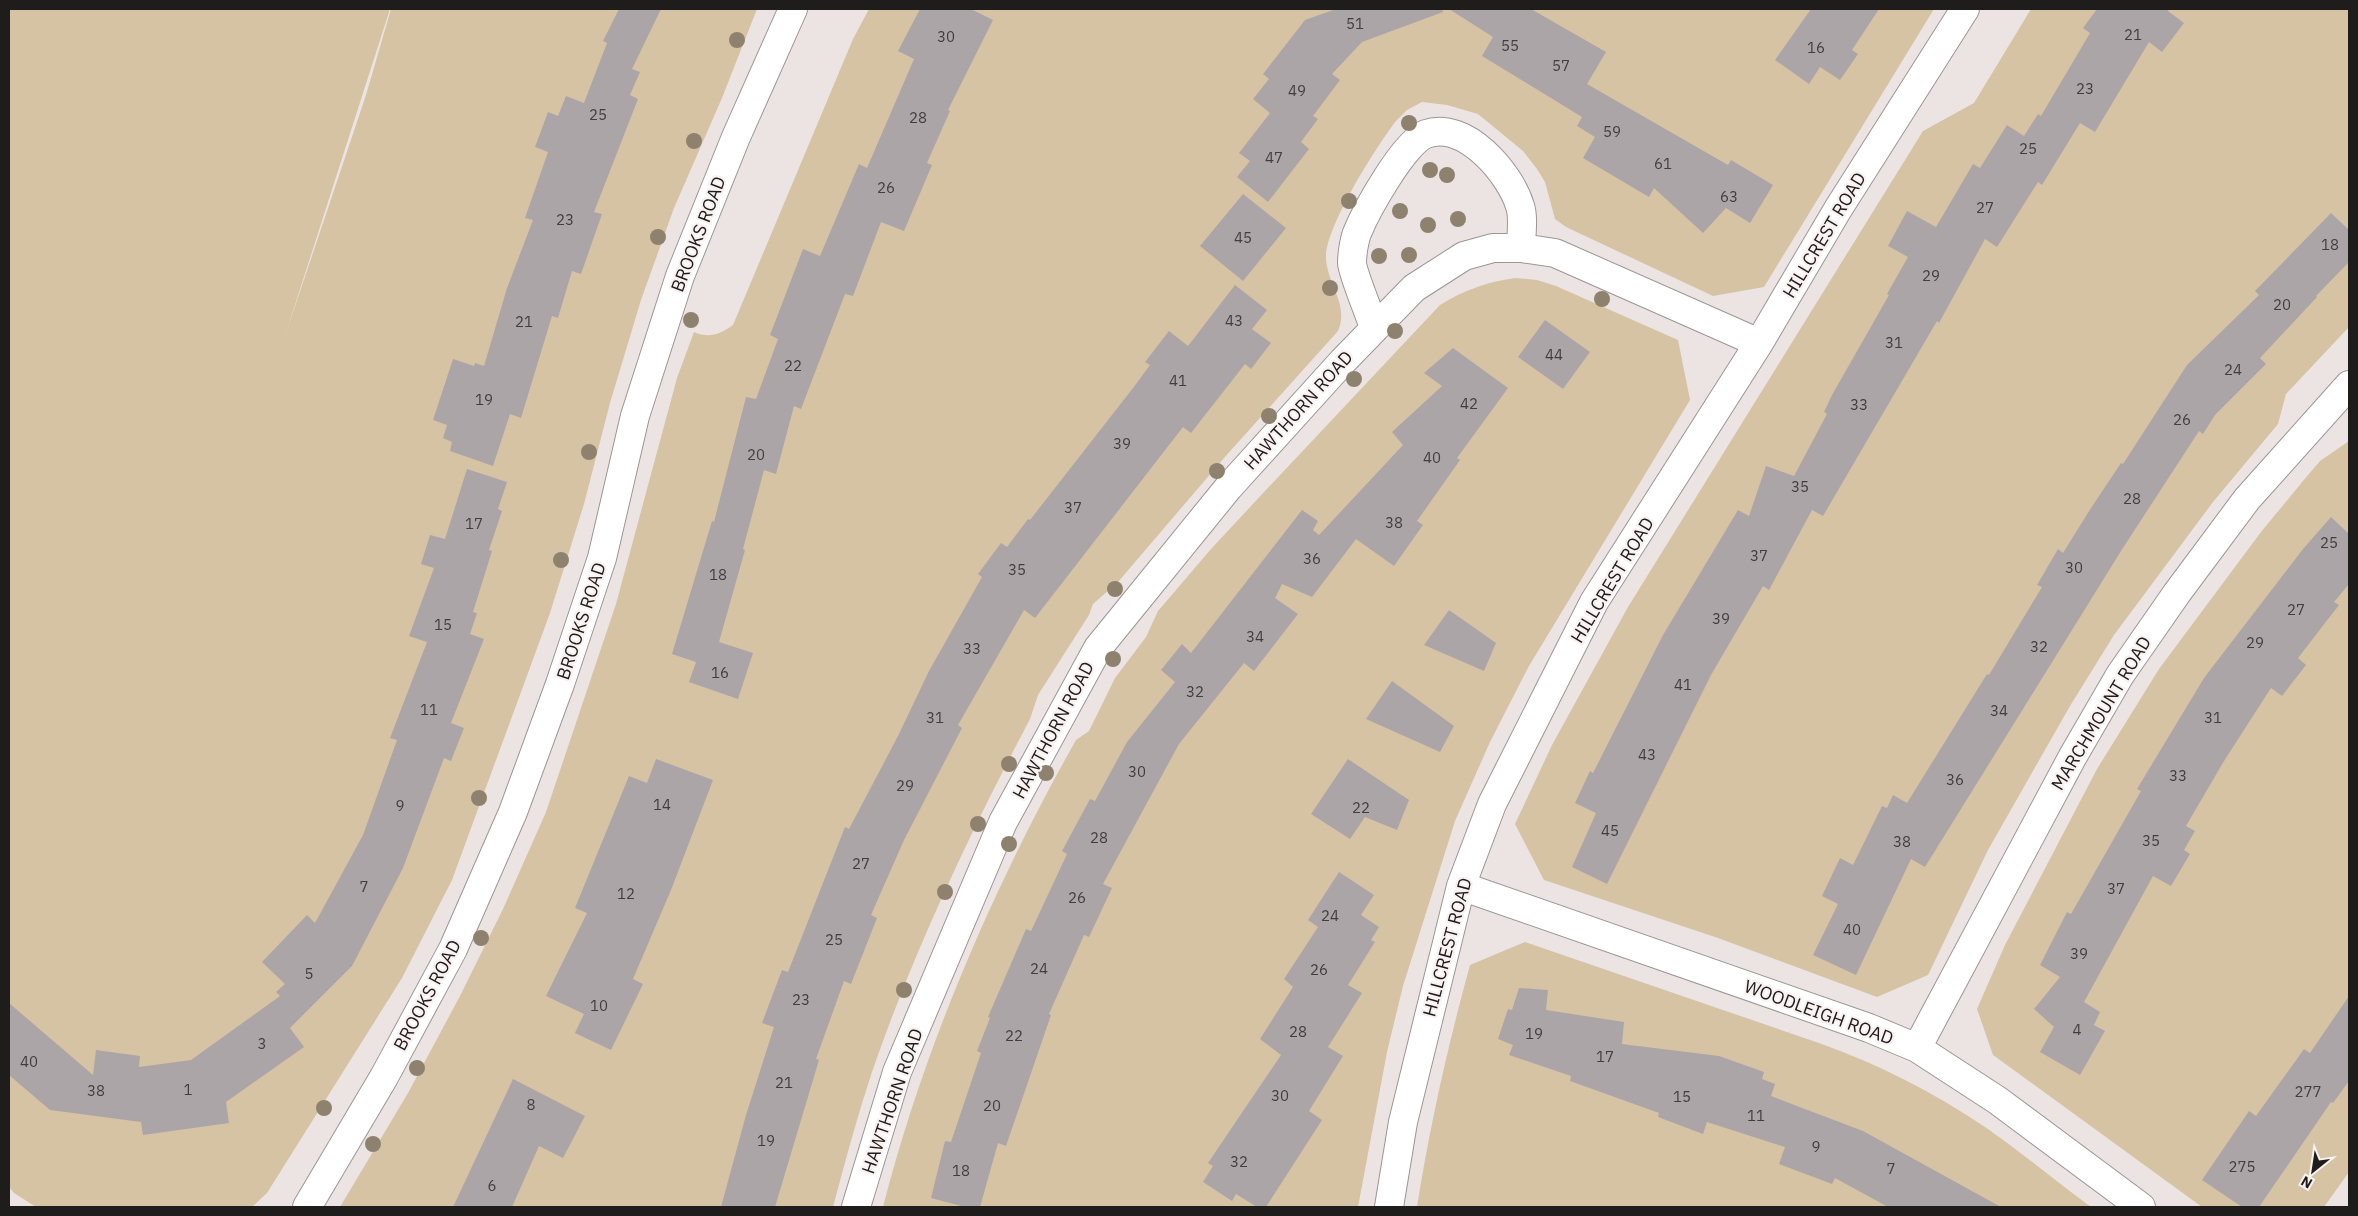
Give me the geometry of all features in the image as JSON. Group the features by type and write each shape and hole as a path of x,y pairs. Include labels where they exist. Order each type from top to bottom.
{"street":[{"name":"BROOKS ROAD","path":"307,1207 384,1077 453,949 513,812 560,684 602,558 635,416 680,276 736,137 793,9"},
{"name":"HILLCREST ROAD","path":"1389,1207 1403,1122 1461,886 1492,804 1594,602 1759,344 1838,210 1965,9"},
{"path":"1374,328 1352,264 1356,234 1381,186 1410,146 1426,134 1448,132 1481,148 1487,154 1504,175 1521,206 1521,248"},
{"name":"HAWTHORN ROAD","path":"856,1207 897,1072 1000,830 1098,648 1228,488 1374,328 1414,288 1464,256 1493,248 1521,248 1555,253 1589,266 1759,344"},
{"name":"MARCHMOUNT ROAD","path":"1917,1048 2068,765 2120,674 2177,593 2248,499 2349,385"},
{"name":"WOODLEIGH ROAD","path":"1461,886 1869,1028 1917,1048 1996,1100 2141,1207"}],"shaded area":[{"path":"9,9 390,9 285,336 366,95 391,9 757,9 722,98 674,208 641,300 610,403 584,504 550,613 452,880 402,978 267,1193 252,1207 36,1207 14,1193 9,1187"},
{"path":"869,9 1934,9 1764,287 1713,296 1566,227 1555,219 1545,182 1523,151 1478,114 1447,105 1422,102 1407,110 1396,121 1354,186 1335,224 1329,241 1326,255 1327,265 1341,312 1338,331 1224,458 1118,582 1093,604 1089,615 1038,695 1030,719 944,892 906,981 872,1072 833,1207 340,1207 408,1093 460,996 503,909 546,812 616,604 677,378 694,332 710,335 724,331 733,325 853,39"},
{"path":"2031,9 2349,9 2349,327 2286,394 2278,424 2213,502 2114,635 2070,706 1988,850 1928,975 1877,997 1718,938 1544,880 1515,824 1552,745 1628,607 1923,131 1974,103"},
{"path":"1515,278 1537,280 1556,286 1678,340 1690,400 1529,666 1490,742 1455,821 1403,986 1387,1052 1358,1207 883,1207 919,1087 940,1027 990,909 1046,795 1076,740 1089,731 1115,678 1146,637 1158,611 1211,549 1440,305 1476,287"},
{"path":"2349,441 2349,1172 2324,1207 2202,1207 1993,1055 1977,1009 2005,945 2097,769 2159,669 2261,532 2303,481 2320,461"},
{"path":"1525,942 1819,1043 1884,1070 1945,1102 1985,1127 2091,1207 1417,1207 1440,1085 1470,965"}],"building":[{"path":"619,9 661,9 632,69 640,72 630,95 638,99 594,212 602,214 581,274 572,271 558,318 552,316 521,418 510,414 493,466 450,451 452,442 443,438 447,425 433,420 453,359 474,366 475,363 484,366 507,288 533,220 525,218 548,152 535,147 548,112 558,116 566,96 584,103 607,43 603,41"},
{"path":"920,9 971,9 993,20 948,110 950,111 927,163 932,165 904,231 881,222 853,296 845,294 801,409 794,406 776,474 764,470 743,549 745,550 719,642 753,653 738,699 689,682 696,662 672,654 712,521 714,522 746,397 756,399 778,339 770,335 803,249 820,256 859,164 867,168 914,59 898,51"},
{"path":"1336,9 1442,9 1443,12 1362,42 1332,74 1340,80 1313,116 1318,119 1301,142 1309,149 1268,202 1237,177 1250,161 1239,153 1270,113 1253,99 1269,79 1263,74 1305,20"},
{"path":"1449,9 1531,9 1606,52 1587,84 1728,165 1731,160 1773,185 1750,223 1726,208 1703,233 1654,188 1649,197 1583,158 1595,137 1577,126 1582,117 1482,56 1493,37"},
{"path":"1811,9 1879,9 1852,50 1858,54 1840,80 1820,67 1809,84 1775,60"},
{"path":"2097,9 2169,9 2168,11 2184,23 2162,52 2149,42 2095,132 2080,123 2042,185 2038,182 1997,247 1985,239 1939,323 1937,321 1823,516 1812,510 1769,590 1763,586 1711,675 1607,884 1572,867 1596,813 1575,803 1590,771 1593,773 1663,635 1738,510 1749,516 1766,466 1794,476 1827,414 1824,412 1832,395 1889,295 1887,294 1908,257 1888,246 1907,211 1936,227 1973,164 1980,168 2007,125 2024,136 2038,114 2041,116 2090,33 2083,28"},
{"path":"1243,194 1286,228 1243,281 1200,246"},
{"path":"2331,213 2349,230 2349,262 2260,358 2266,364 2215,415 2203,434 2199,431 2121,551 1925,867 1911,859 1856,975 1813,955 1838,904 1822,896 1840,858 1853,865 1882,806 1887,808 1893,795 1907,803 1987,674 1989,675 2042,587 2037,585 2058,549 2063,553 2187,365 2259,295 2255,291"},
{"path":"1235,285 1267,310 1252,329 1271,343 1251,369 1245,364 1191,433 1183,427 1035,618 1024,610 958,725 962,728 904,840 871,915 877,918 851,984 844,981 816,1059 819,1060 775,1207 721,1207 746,1115 774,1027 762,1023 782,970 788,972 845,827 849,829 898,736 929,671 982,577 978,574 1001,543 1007,547 1028,519 1030,520 1150,365 1145,362 1169,331 1188,346"},
{"path":"1545,320 1590,352 1563,389 1518,357"},
{"path":"1453,348 1508,388 1457,458 1460,460 1417,521 1423,525 1394,566 1356,539 1312,597 1282,584 1275,598 1298,614 1254,671 1244,663 1179,744 1103,884 1112,888 1089,937 1084,935 1049,1014 1051,1015 1006,1146 998,1143 980,1207 965,1207 931,1198 945,1141 951,1142 981,1053 977,1051 990,1018 988,1017 1026,929 1031,931 1067,854 1062,851 1090,799 1095,801 1127,742 1175,682 1161,670 1182,644 1191,653 1302,510 1318,521 1313,530 1319,535 1403,445 1392,432 1442,386 1424,373"},
{"path":"467,469 507,482 498,509 502,511 489,550 492,551 473,612 477,613 470,634 484,639 451,723 464,728 451,761 444,758 403,868 352,966 290,1028 304,1047 226,1102 229,1123 143,1135 141,1122 50,1110 9,1075 9,1003 93,1075 96,1050 140,1056 139,1067 191,1060 280,996 276,992 285,984 262,962 307,915 315,923 363,835 397,740 390,738 427,642 409,636 434,568 421,564 430,535 445,539"},
{"path":"2331,517 2349,534 2349,584 2334,602 2339,605 2298,658 2306,665 2282,696 2271,688 2224,761 2186,826 2195,831 2184,850 2190,854 2171,886 2153,876 2084,1002 2100,1012 2094,1025 2105,1031 2080,1075 2040,1052 2054,1027 2034,1009 2060,977 2040,965 2067,912 2071,914 2141,791 2137,789 2204,678 2303,549"},
{"path":"1449,610 1496,643 1484,671 1424,645"},
{"path":"1392,681 1454,726 1440,752 1366,719"},
{"path":"656,759 713,780 671,890 633,979 643,984 611,1050 575,1033 584,1014 546,996 587,913 575,908 629,776 647,783"},
{"path":"1348,759 1409,800 1397,830 1365,817 1350,839 1311,814"},
{"path":"1339,872 1374,895 1361,915 1379,927 1371,940 1375,942 1348,985 1362,993 1328,1047 1343,1056 1309,1111 1322,1120 1266,1207 1257,1207 1236,1194 1232,1201 1203,1182 1213,1166 1208,1163 1281,1055 1260,1039 1293,987 1284,979 1318,927 1308,920"},
{"path":"1519,988 1548,990 1546,1010 1624,1022 1622,1044 1719,1056 1764,1072 1762,1079 1775,1084 1771,1096 1863,1131 2001,1207 1888,1207 1835,1178 1832,1184 1779,1164 1785,1147 1707,1122 1703,1134 1658,1117 1659,1113 1570,1081 1571,1076 1509,1055 1513,1045 1498,1039 1508,1009 1512,1010"},
{"path":"2349,996 2349,1081 2333,1103 2331,1102 2259,1207 2242,1207 2202,1180 2249,1111 2256,1116 2304,1049 2310,1053"},
{"path":"513,1079 585,1116 563,1158 539,1146 512,1207 453,1207"}]}
